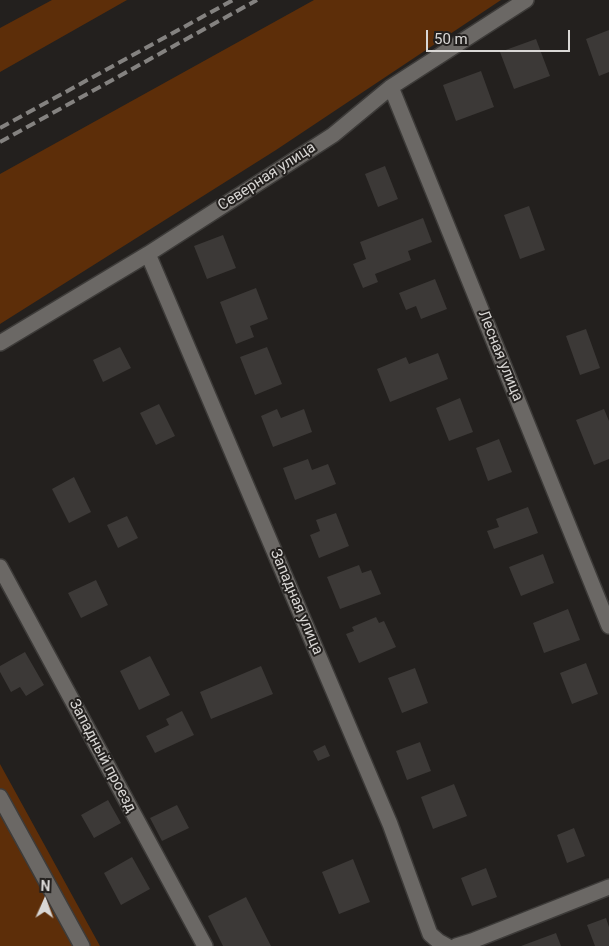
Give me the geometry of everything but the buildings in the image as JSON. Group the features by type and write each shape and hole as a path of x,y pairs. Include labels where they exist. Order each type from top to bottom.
{"street":[{"name":"Северная улица","path":"0,343 148,254 334,135 391,87 526,0"},
{"name":"Лесная улица","path":"391,87 609,626"},
{"name":"Западная улица","path":"148,254 390,824 430,934 447,946"},
{"name":"Западный проезд","path":"0,567 205,946"},
{"path":"0,797 82,946"},
{"path":"456,946 609,887"}],"shaded area":[{"path":"52,0 127,0 0,72 0,28"},
{"path":"314,0 501,0 276,150 0,324 0,174"},
{"path":"0,764 100,946 0,946"}],"railway":[{"path":"0,128 233,0"},
{"path":"0,142 257,0"}]}
